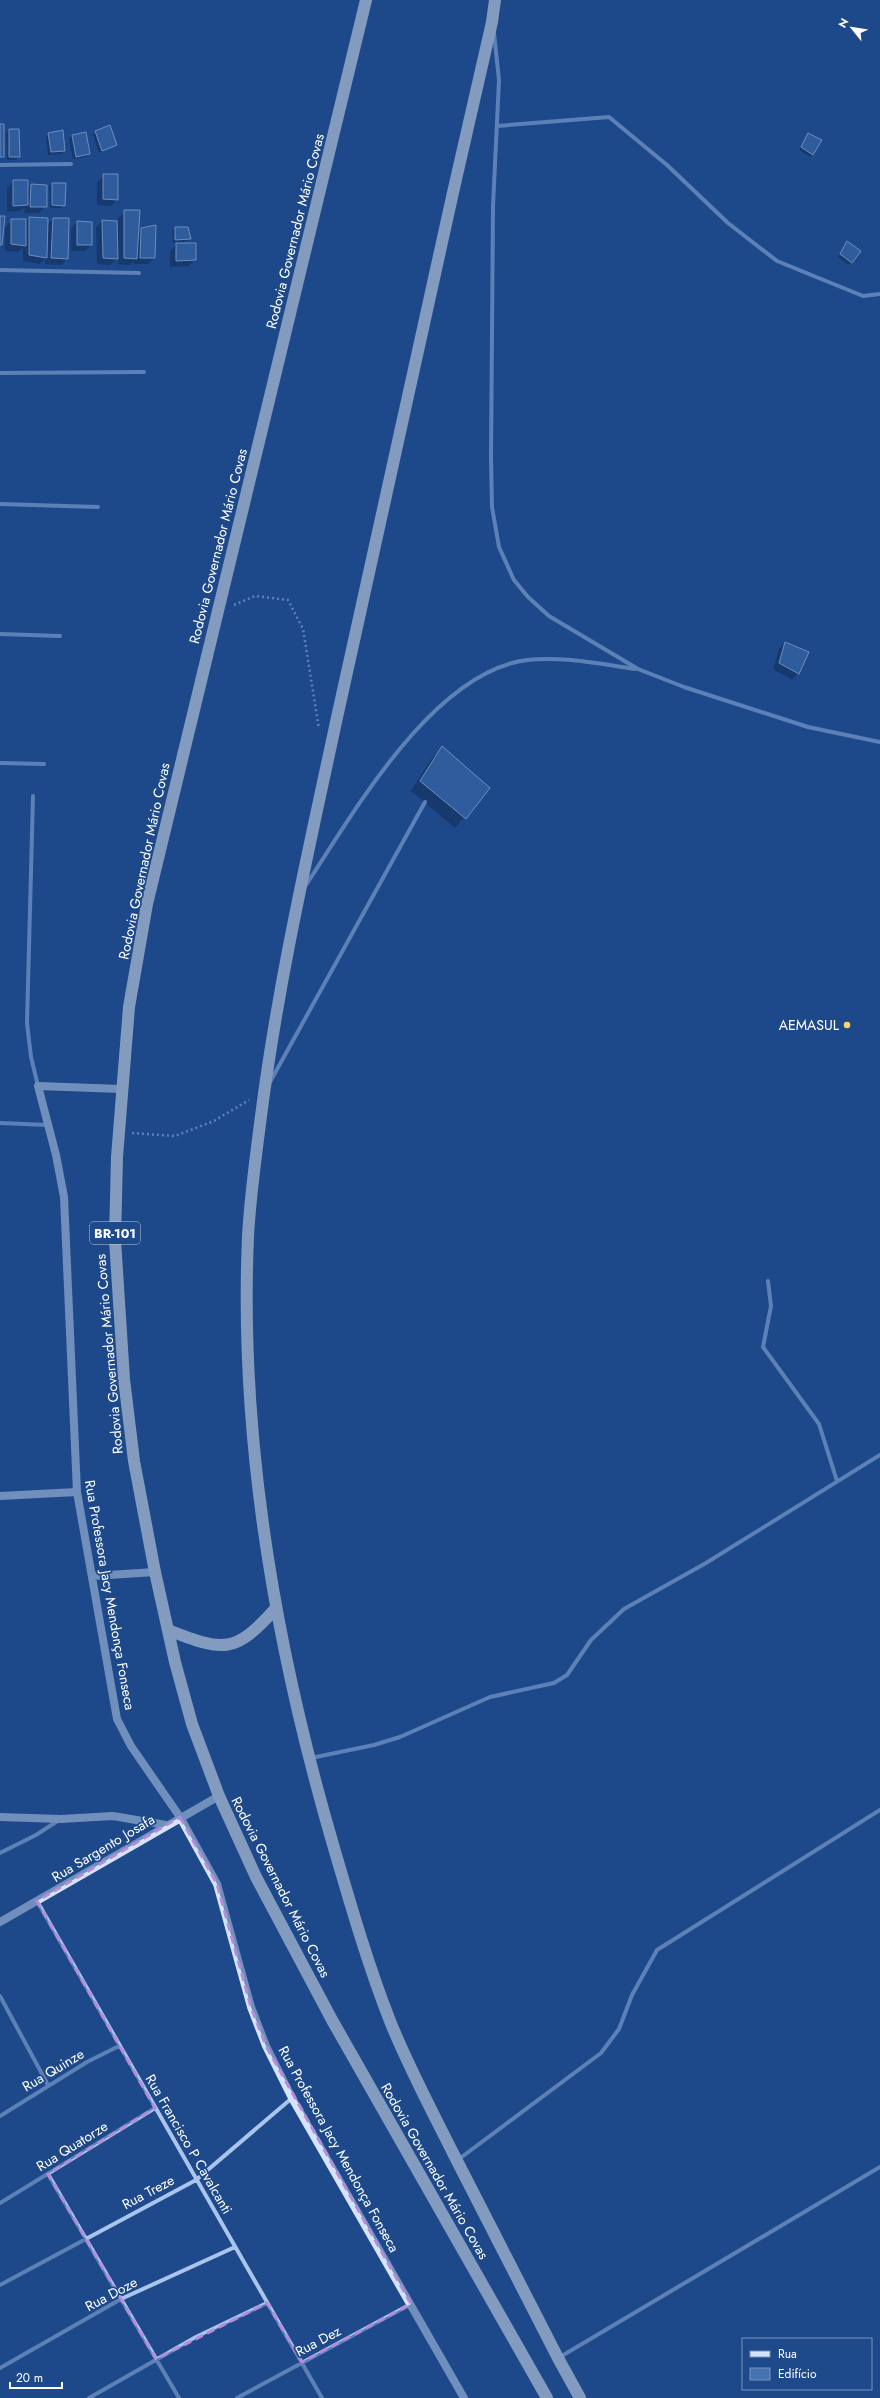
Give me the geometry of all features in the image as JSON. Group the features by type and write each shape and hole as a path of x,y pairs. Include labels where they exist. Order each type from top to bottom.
{"highway":[{"name":"Rodovia Governador Mário Covas","path":"366,0 147,904 130,1007 119,1132 115,1240 124,1379 134,1461 155,1572 168,1630 192,1724 219,1796 256,1877 332,2020 547,2398"},
{"name":"Rodovia Governador Mário Covas","path":"495,0 492,22 433,277 298,897 276,1008 248,1235 247,1342 254,1456 265,1546 276,1608 296,1709 357,1925 390,2021 419,2085 558,2358 580,2398"},
{"path":"168,1630 215,1646 229,1645 241,1642 256,1631 276,1608"}],"main road":[{"path":"38,1086 122,1090"},
{"name":"Rua Professora Jacy Mendonça Fonseca","path":"38,1086 64,1197 77,1492 93,1576 111,1693 117,1719 131,1746 180,1817 217,1884 251,2007 266,2046 292,2098 464,2398"},
{"path":"0,1496 77,1492"},
{"path":"93,1576 155,1572"},
{"name":"Rua Sargento Josafa","path":"0,1922 37,1902 166,1825 219,1796"},
{"path":"0,1817 61,1818 113,1816 166,1825"}],"street":[{"path":"492,22 499,80 493,206 492,507 499,546 514,580 528,598 549,616 638,669 684,687 808,727 880,742"},
{"path":"497,126 609,117 667,165 728,223 777,261 863,296 880,294"},
{"path":"0,165 71,164"},
{"path":"0,270 139,273"},
{"path":"0,373 144,372"},
{"path":"0,504 98,507"},
{"path":"0,634 60,636"},
{"path":"298,897 356,810 427,717 474,680 494,668 526,660 562,659 638,669"},
{"path":"0,763 44,764"},
{"name":"Rua Professora Jacy Mendonça Fonseca","path":"33,796 27,1023 31,1057 38,1086"},
{"path":"265,1091 425,802"},
{"path":"0,1123 48,1125"},
{"path":"768,1280 771,1306 763,1347 819,1424 837,1481"},
{"path":"309,1759 374,1745 400,1737 490,1697 554,1683 567,1675 591,1640 624,1609 706,1563 880,1454"},
{"path":"457,2160 601,2053 619,2029 632,1995 658,1950 880,1810"},
{"path":"0,1853 36,1835 61,1818"},
{"name":"Rua Francisco P Cavalcanti","path":"37,1902 266,2303 322,2398"},
{"path":"0,1996 48,2085"},
{"name":"Rua Quinze","path":"0,2116 87,2062 120,2046"},
{"name":"Rua Treze","path":"0,2285 86,2237 196,2180 292,2098"},
{"name":"Rua Quatorze","path":"0,2203 155,2108"},
{"path":"558,2358 880,2167"},
{"path":"48,2174 179,2398"},
{"name":"Rua Doze","path":"0,2368 121,2299 235,2247"},
{"path":"89,2398 156,2359 266,2303"},
{"name":"Rua Dez","path":"236,2398 411,2304"}],"path":[{"path":"217,613 255,596 288,600 303,628 320,734"},
{"path":"119,1132 175,1136 214,1121 265,1091"}],"highlighted area":[{"path":"180,1817 217,1884 251,2007 266,2046 411,2304 302,2362 267,2303 156,2359 48,2174 155,2108 37,1901"}],"building":[{"path":"0,124 4,124 4,157 0,157"},
{"path":"110,125 117,145 102,151 95,131"},
{"path":"9,129 19,129 20,157 9,157"},
{"path":"63,130 65,151 51,152 48,133"},
{"path":"86,132 90,154 76,157 72,135"},
{"path":"808,133 822,140 813,155 801,147"},
{"path":"103,174 118,174 118,200 103,199"},
{"path":"13,180 28,180 28,205 13,206"},
{"path":"52,183 66,183 65,206 52,205"},
{"path":"31,184 47,185 47,207 30,207"},
{"path":"124,210 140,210 137,259 124,258"},
{"path":"0,216 5,216 2,245 0,245"},
{"path":"29,217 48,218 47,258 29,255"},
{"path":"53,218 69,218 68,259 51,258"},
{"path":"11,219 26,219 26,246 11,244"},
{"path":"102,220 117,221 118,259 103,258"},
{"path":"77,221 92,222 92,245 77,245"},
{"path":"156,225 155,258 140,258 141,228"},
{"path":"175,227 188,227 191,239 175,240"},
{"path":"847,241 861,251 852,263 840,254"},
{"path":"176,243 196,243 196,260 176,261"},
{"path":"785,642 809,652 799,674 779,663"},
{"path":"442,746 490,788 466,819 420,781"}],"place":[{"name":"AEMASUL","path":"847,1025"}]}
